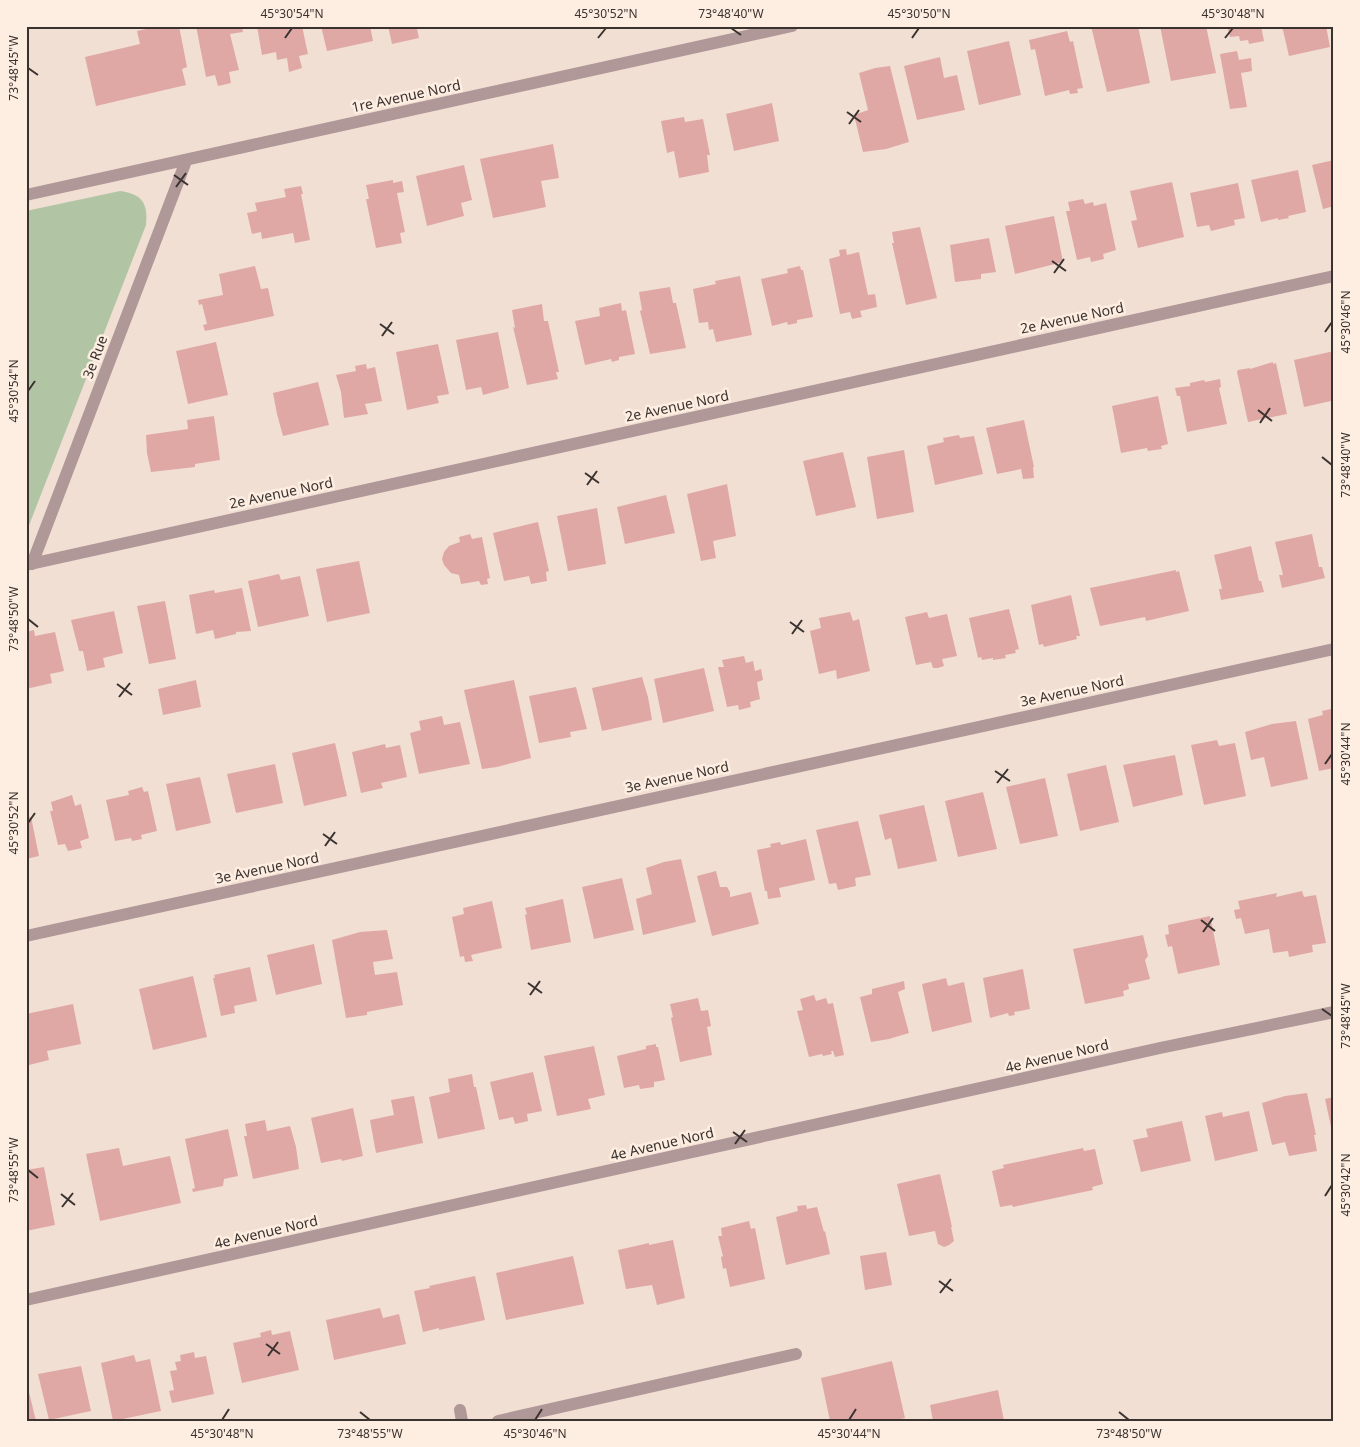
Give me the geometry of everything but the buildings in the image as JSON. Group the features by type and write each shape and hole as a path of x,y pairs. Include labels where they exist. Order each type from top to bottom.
{"street":[{"name":"1re Avenue Nord","path":"26,195 792,26"},
{"name":"3e Rue","path":"29,564 186,160"},
{"name":"2e Avenue Nord","path":"29,564 1334,276"},
{"name":"3e Avenue Nord","path":"26,936 1334,649"},
{"name":"4e Avenue Nord","path":"26,1300 1131,1055 1334,1012"},
{"path":"498,1421 796,1354"}],"green space":[{"path":"120,191 134,194 142,201 146,211 146,225 26,533 26,211"}]}
